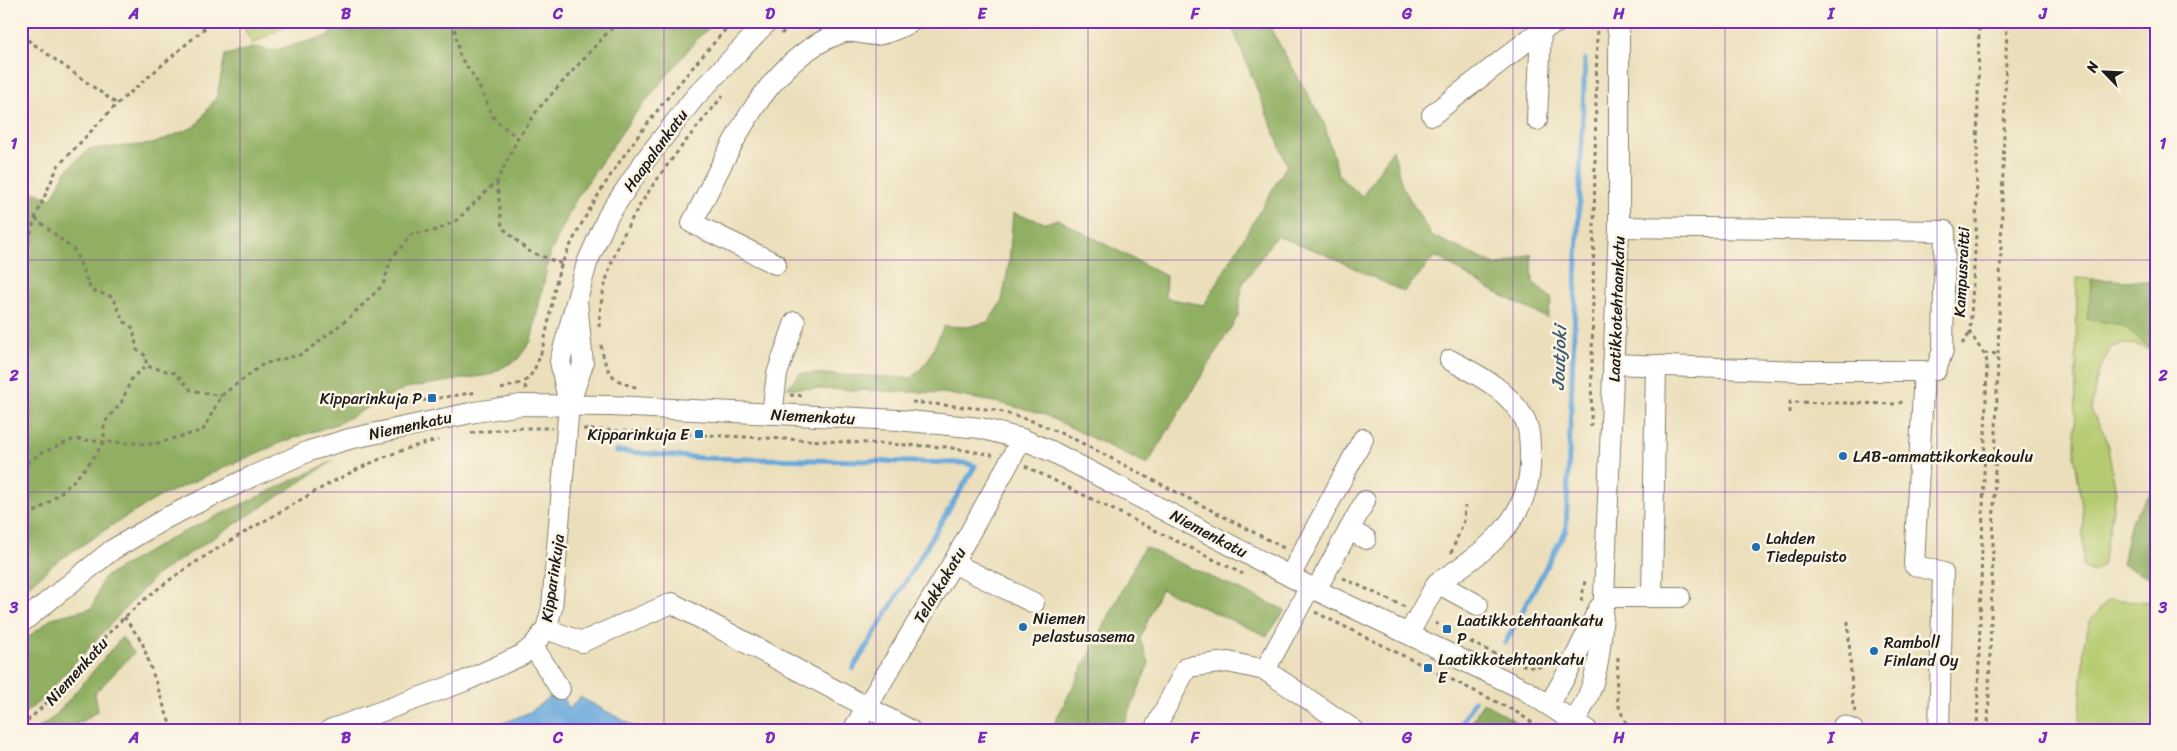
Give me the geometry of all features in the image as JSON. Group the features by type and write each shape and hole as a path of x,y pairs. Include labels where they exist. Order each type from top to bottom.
{"street":[{"name":"Haapalankatu","path":"569,406 583,364 578,301 588,263 608,216 646,159 694,97 768,21"},
{"path":"776,264 692,223 757,102 772,83 808,50 843,32 876,35 911,21"},
{"path":"1432,115 1541,30 1560,21"},
{"name":"Laatikkotehtaankatu","path":"1580,725 1594,684 1600,651 1604,597 1619,227 1619,36 1616,21"},
{"path":"1537,120 1541,30"},
{"path":"1619,227 1945,231 1943,350 1936,370"},
{"path":"773,404 777,374 795,322"},
{"path":"1409,633 1437,583 1493,544 1509,524 1524,496 1531,473 1530,439 1525,419 1510,399 1492,383 1450,360"},
{"path":"1613,364 1802,370 1924,371 1914,565 1942,573 1939,730"},
{"path":"1652,596 1656,365"},
{"name":"Niemenkatu","path":"21,623 112,550 168,517 309,451 385,430 475,412 522,405 773,404 980,428 1022,439 1121,487 1313,588 1525,690 1580,725"},
{"name":"Kipparinkuja","path":"330,730 465,681 522,655 533,646 546,629 552,608 569,406"},
{"name":"Telakkakatu","path":"853,730 952,564 1022,439"},
{"path":"1290,576 1363,439"},
{"path":"1265,670 1300,604 1358,535 1364,501"},
{"path":"952,564 1034,603"},
{"path":"1437,583 1478,605"},
{"path":"1604,597 1680,597"},
{"name":"Laatikkotehtaankatu","path":"1549,705 1569,670 1604,597"},
{"path":"546,629 582,642 672,603 910,730"},
{"path":"533,646 560,689"},
{"path":"1154,730 1187,667 1228,662 1265,670 1354,730"},
{"path":"1841,730 1843,726 1856,723"}],"path":[{"path":"198,21 204,28"},
{"path":"21,265 35,218 58,166 117,104 213,21"},
{"path":"453,21 460,57 475,78 496,120 518,138"},
{"path":"21,468 41,452 75,439 155,444 203,430 222,396 263,364 303,354 349,318 383,284 392,258 412,234 438,230 458,220 497,181 518,138 539,108 618,21"},
{"path":"775,41 796,21"},
{"path":"1591,430 1597,33 1594,21"},
{"name":"Kampusraitti","path":"1977,730 1987,364 1984,353 1970,333 1976,235 1979,21"},
{"path":"1988,730 2007,21"},
{"path":"21,34 117,104"},
{"path":"598,335 600,306 616,250 668,162 730,87"},
{"path":"497,181 502,227 528,251 562,264"},
{"path":"21,521 48,504 86,469 104,442 104,423 121,403 132,378 146,366 146,356 137,350 133,328 123,320 113,298 91,290 75,251 35,218"},
{"path":"600,343 605,367 621,383 648,390"},
{"path":"1984,353 1998,354"},
{"path":"146,366 175,373 191,390 222,396"},
{"path":"492,391 524,382"},
{"path":"407,403 484,392"},
{"path":"773,404 813,396"},
{"path":"910,402 996,410 1035,422 1074,439 1300,557"},
{"name":"Niemenkatu","path":"470,433 516,428 567,428 946,446 988,453 1048,476 1248,576"},
{"name":"Niemenkatu","path":"21,726 47,705 124,617 164,581 326,485 372,462 422,443 441,439"},
{"path":"1449,556 1464,521 1465,506"},
{"path":"1327,570 1521,665 1538,667 1550,661 1560,649"},
{"path":"1581,604 1586,577"},
{"path":"1300,604 1515,711 1543,730"},
{"path":"124,617 142,642 172,730"},
{"path":"1848,621 1853,708 1856,723"},
{"path":"1618,652 1616,700 1624,720 1631,730"}],"green space":[{"path":"241,21 296,21 252,44"},
{"path":"336,21 716,21 698,38 631,119 576,199 550,254 531,341 518,359 489,375 405,388 339,423 280,443 161,496 55,563 21,592 21,187 51,199 66,171 89,149 153,144 196,126 217,96 225,55 257,47 271,51 328,36"},
{"path":"1230,21 1266,21 1324,123 1339,176 1362,197 1393,149 1402,186 1431,235 1497,266 1531,254 1533,282 1552,299 1547,318 1493,291 1435,256 1404,292 1322,253 1276,236 1242,285 1238,316 1147,465 1043,414 1000,403 943,393 787,388 800,373 912,378 927,362 944,326 967,327 988,322 1002,301 1009,264 1013,213 1046,223 1057,219 1166,276 1165,298 1204,305 1287,165"},
{"path":"2077,278 2092,279 2088,319 2123,325 2154,351 2133,344 2111,347 2098,373 2091,410 2106,437 2116,492 2103,565 2093,572 2083,567 2083,515 2075,458"},
{"path":"2092,279 2156,282 2156,359 2154,351 2123,325 2087,319"},
{"path":"333,461 156,575 40,701 21,716 21,643 52,618 92,608 103,578 173,537"},
{"path":"2156,479 2156,581 2122,564 2131,521 2154,488"},
{"path":"1144,547 1285,610 1267,636 1161,589 1140,639 1149,663 1122,730 1051,730"},
{"path":"2109,599 2156,602 2156,730 2079,730 2084,644 2090,621"},
{"path":"122,637 134,653 95,693 98,711 68,730 36,730 55,716"},
{"path":"1483,702 1530,730 1468,730"}],"water":[{"path":"560,689 569,709 580,697 641,730 486,730 530,712"}],"waterway":[{"name":"Joutjoki","path":"1505,643 1566,530 1585,59"},
{"path":"616,451 702,458 965,463 975,466 853,669"},
{"name":"Joutjoki","path":"1458,730 1474,701"}],"place":[{"name":"Kipparinkuja P","path":"432,398"},
{"name":"Kipparinkuja E","path":"699,434"},
{"name":"LAB-ammattikorkeakoulu","path":"1843,456"},
{"name":"Lahden Tiedepuisto","path":"1756,547"},
{"name":"Niemen pelastusasema","path":"1023,627"},
{"name":"Laatikkotehtaankatu P","path":"1447,629"},
{"name":"Ramboll Finland Oy","path":"1874,651"},
{"name":"Laatikkotehtaankatu E","path":"1428,668"}]}
